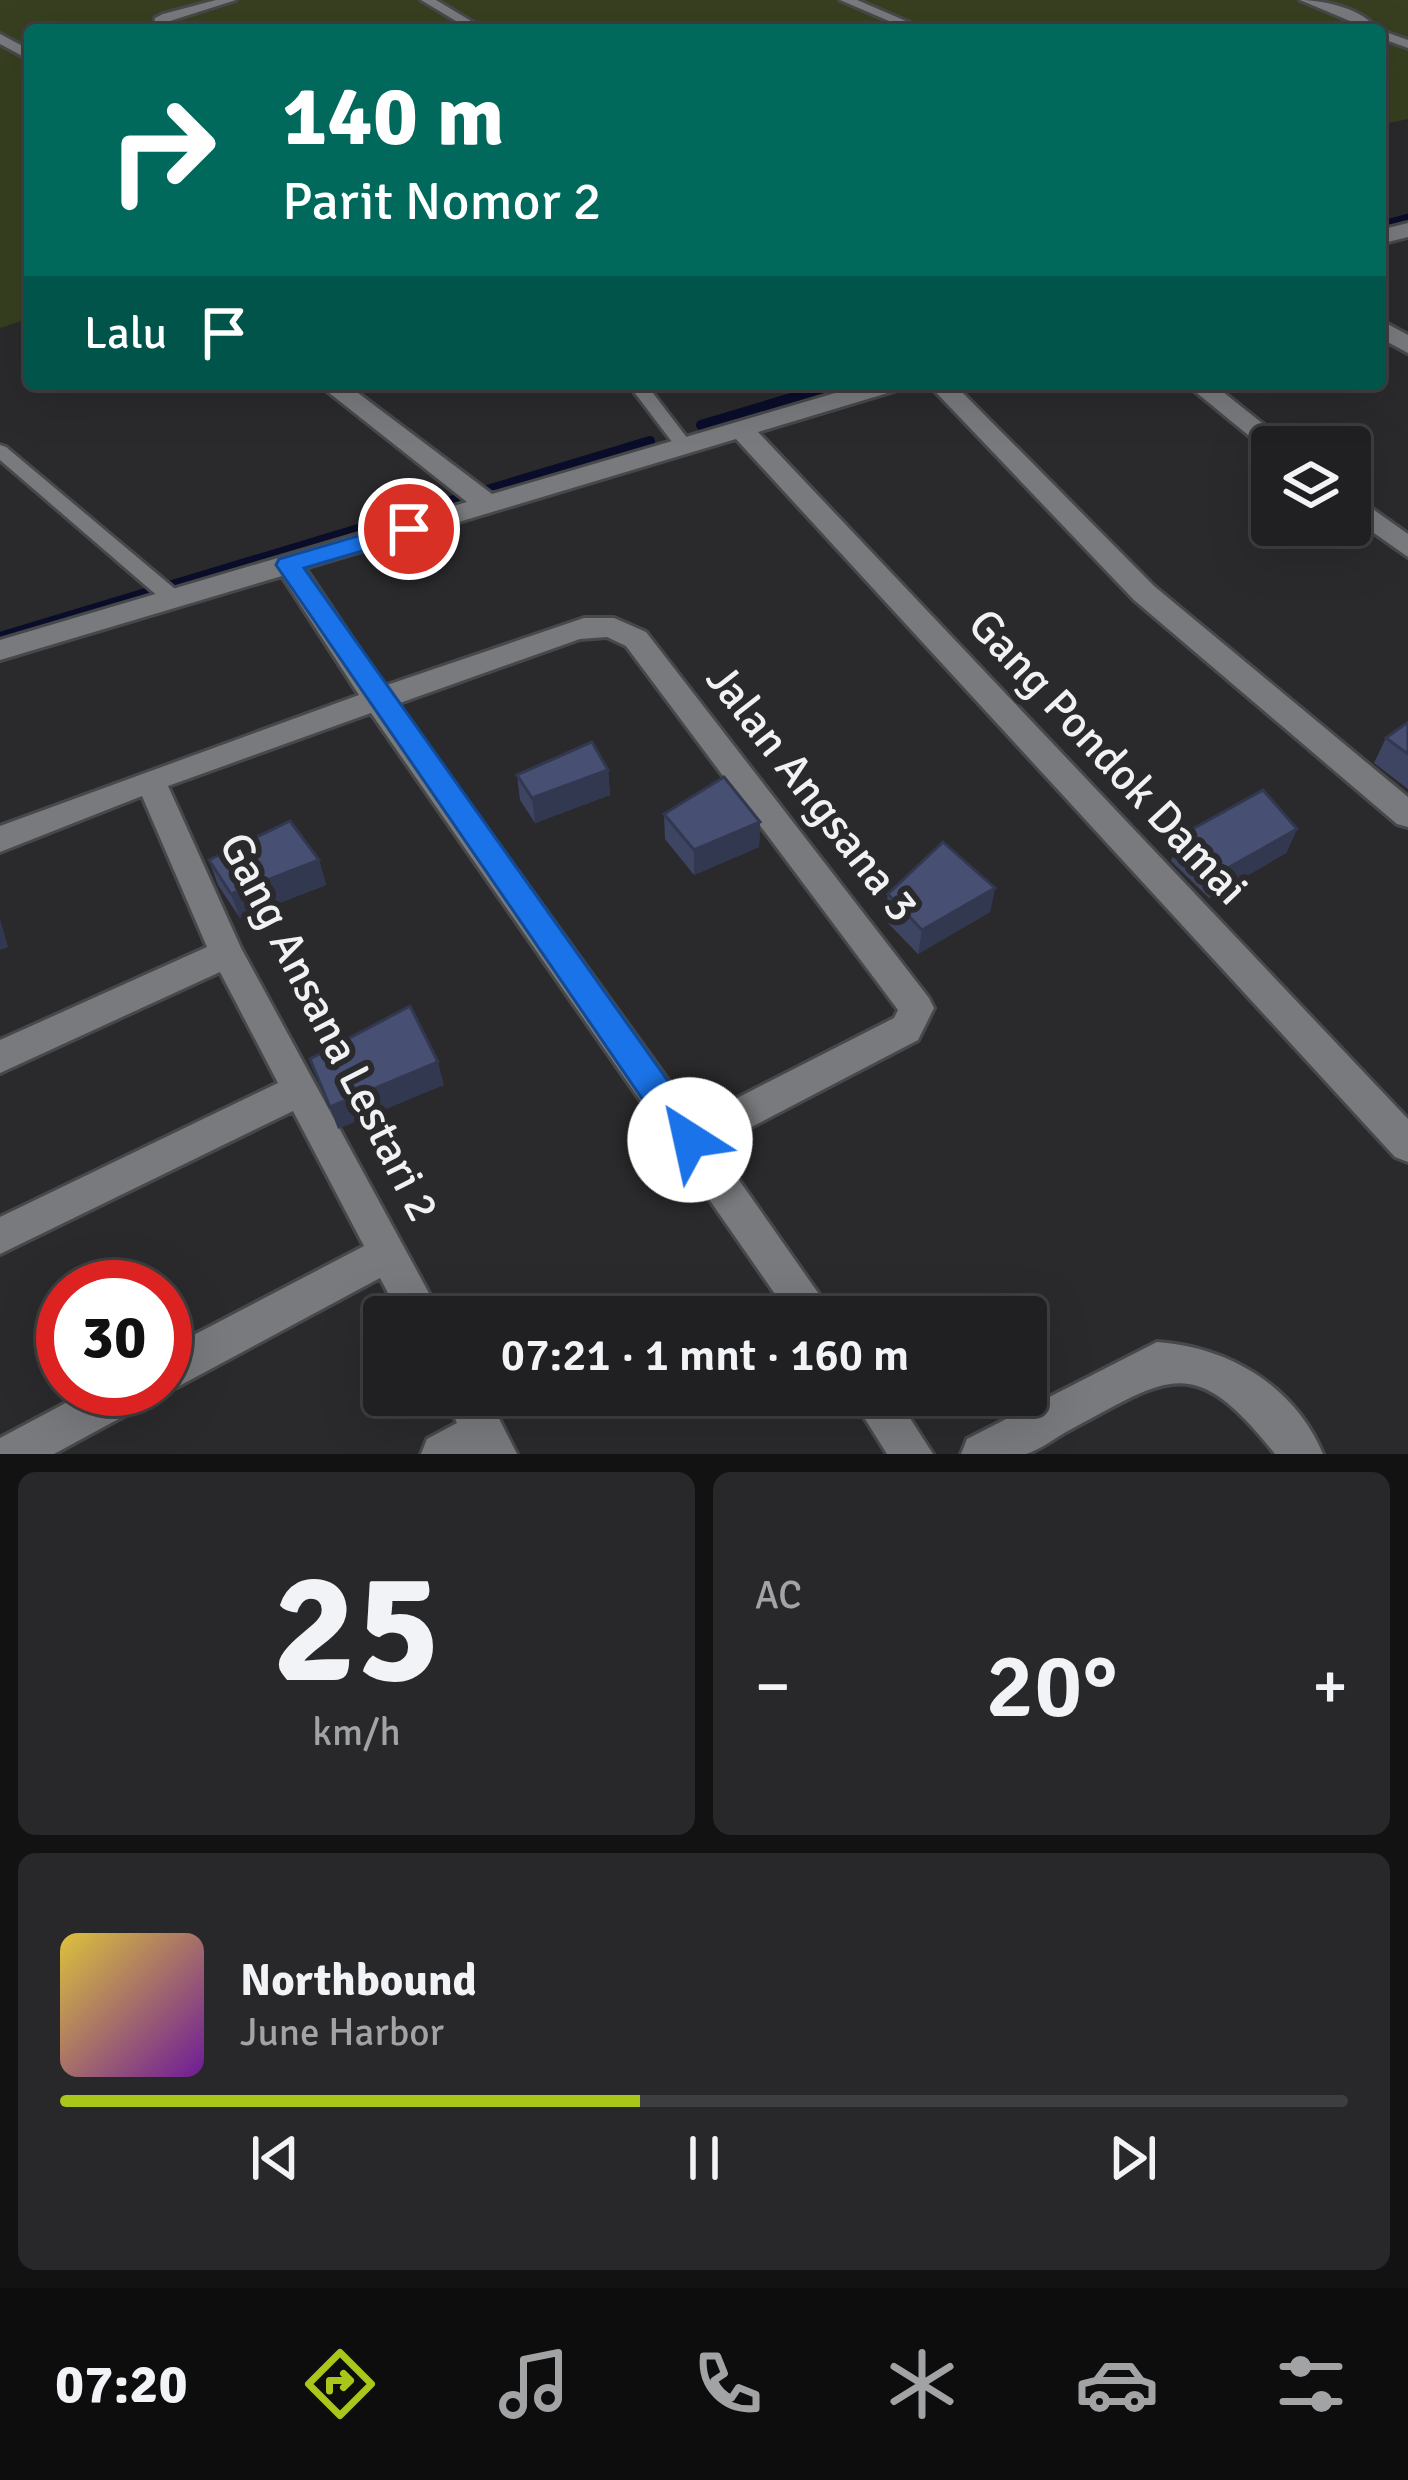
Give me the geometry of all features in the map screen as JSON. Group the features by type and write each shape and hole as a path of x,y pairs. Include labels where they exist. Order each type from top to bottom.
{"street":[{"path":"338,390 489,505"},
{"path":"0,650 872,390"},
{"path":"946,390 1144,593 1408,815"},
{"path":"1206,390 1252,426"},
{"name":"Gang Pondok Damai","path":"742,430 1408,1144"},
{"path":"1371,519 1408,548"},
{"path":"288,565 800,1296"},
{"name":"Jalan Angsana 3","path":"379,701 575,630 595,625 619,628 636,639 907,989 917,1007 906,1029 690,1140"},
{"path":"0,839 150,780 379,701"},
{"name":"Gang Ansana Lestari 2","path":"150,780 227,953 410,1296"},
{"path":"0,1057 227,953"},
{"path":"0,1236 299,1090"},
{"path":"192,1358 387,1254"},
{"path":"982,1454 1157,1362 1197,1365 1233,1380 1258,1400 1302,1454"},
{"path":"12,1454 83,1416"},
{"path":"885,1416 912,1454"},
{"path":"442,1454 482,1427"}],"lane":[{"path":"160,24 196,4 230,0"},
{"path":"427,0 469,24"},
{"path":"846,0 906,24"},
{"path":"1306,0 1368,24"},
{"path":"642,390 685,447"},
{"path":"0,451 174,599"}],"green space":[{"path":"0,0 1408,0 1408,119 1386,124 1386,24 24,24 24,320 0,328"}],"building":[{"path":"1408,722 1408,754 1386,738"},
{"path":"592,742 608,770 532,798 517,775"},
{"path":"724,777 760,822 694,850 664,814"},
{"path":"1263,790 1297,829 1219,873 1180,836"},
{"path":"290,821 319,860 231,894 209,860"},
{"path":"943,842 995,888 922,930 888,894"},
{"path":"410,1006 438,1062 330,1107 310,1059"}],"waterway":[{"path":"1386,224 1408,218"},
{"path":"701,425 818,390"},
{"path":"0,637 650,441"}],"route":[{"path":"409,529 288,565 690,1140"}]}
